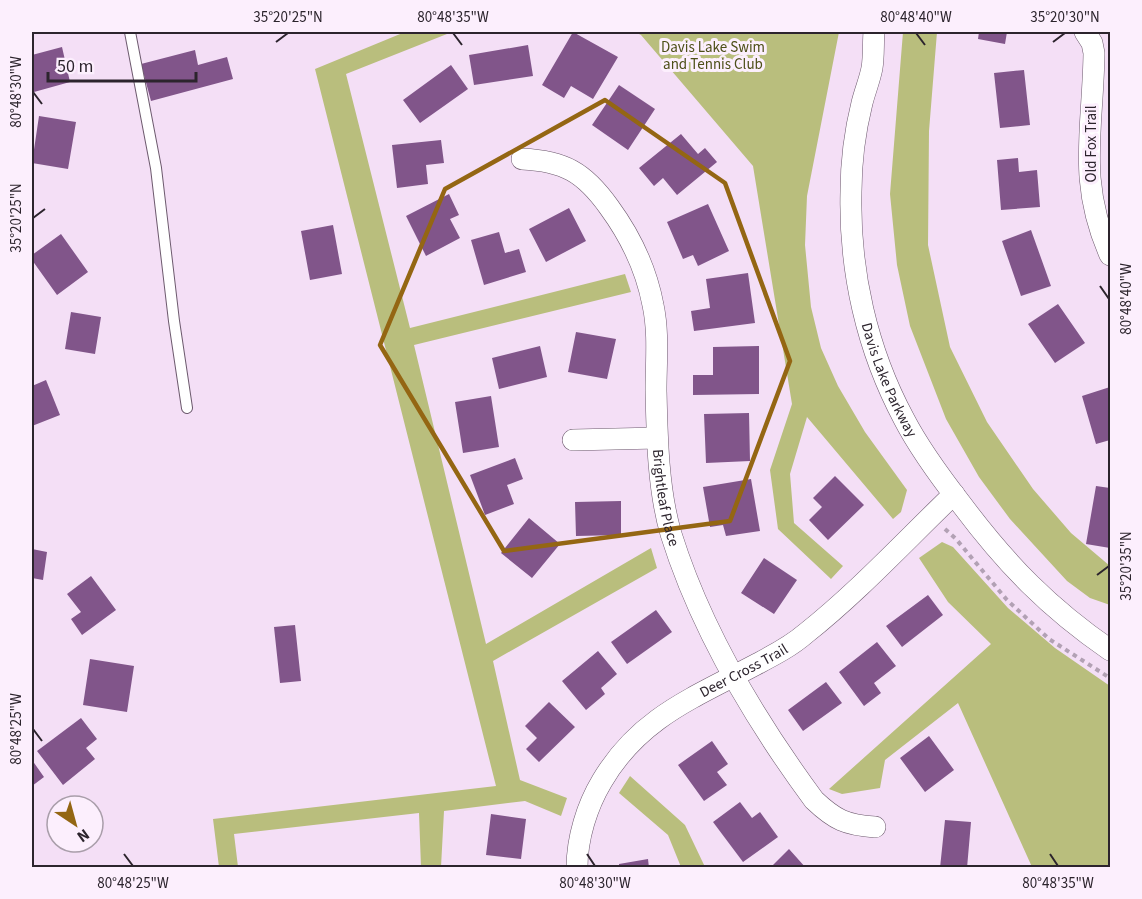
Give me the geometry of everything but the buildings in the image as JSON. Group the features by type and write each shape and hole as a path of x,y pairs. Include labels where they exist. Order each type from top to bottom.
{"street":[{"name":"Davis Lake Parkway","path":"874,32 872,67 855,144 850,191 857,286 868,332 884,376 904,420 928,460 979,528 1024,579 1074,625 1110,650"},
{"name":"Old Fox Trail","path":"1085,32 1094,53 1088,164 1092,203 1100,232 1110,255"},
{"name":"Brightleaf Place","path":"522,159 543,160 559,164 575,173 590,185 627,231 645,274 654,305 657,337 657,438 670,531 683,572 704,619 758,719 814,800 846,824 874,827"},
{"path":"573,440 657,438"},
{"name":"Deer Cross Trail","path":"577,867 582,830 590,803 610,768 628,744 655,720 780,651 804,635 954,494"}],"lane":[{"path":"130,32 156,168 187,408"}],"highlighted area":[{"path":"605,100 725,183 790,361 730,521 504,551 380,345 445,189"}],"green space":[{"path":"405,32 452,32 346,74 410,328 625,274 631,292 414,345 486,644 651,548 657,568 493,661 520,780 567,798 561,816 525,801 444,811 441,867 421,867 419,813 234,834 238,867 219,867 213,819 496,786 315,69"},
{"name":"Davis Lake Swim and Tennis Club","path":"635,32 839,32 807,196 805,245 811,307 821,348 838,386 865,432 907,490 901,512 893,519 807,417 790,474 794,523 843,566 831,579 778,529 770,470 792,404 753,166 641,35"},
{"path":"903,32 937,32 929,131 928,245 950,347 987,422 1033,489 1071,533 1110,566 1110,605 1090,598 1067,581 1010,519 979,477 946,419 910,326 897,265 890,194"},
{"path":"942,542 953,547 1008,608 1055,648 1110,686 1110,867 1032,867 958,703 885,760 880,788 842,794 829,789 991,644 948,602 919,558"},
{"path":"630,776 685,825 705,867 681,867 668,835 619,793"}]}
